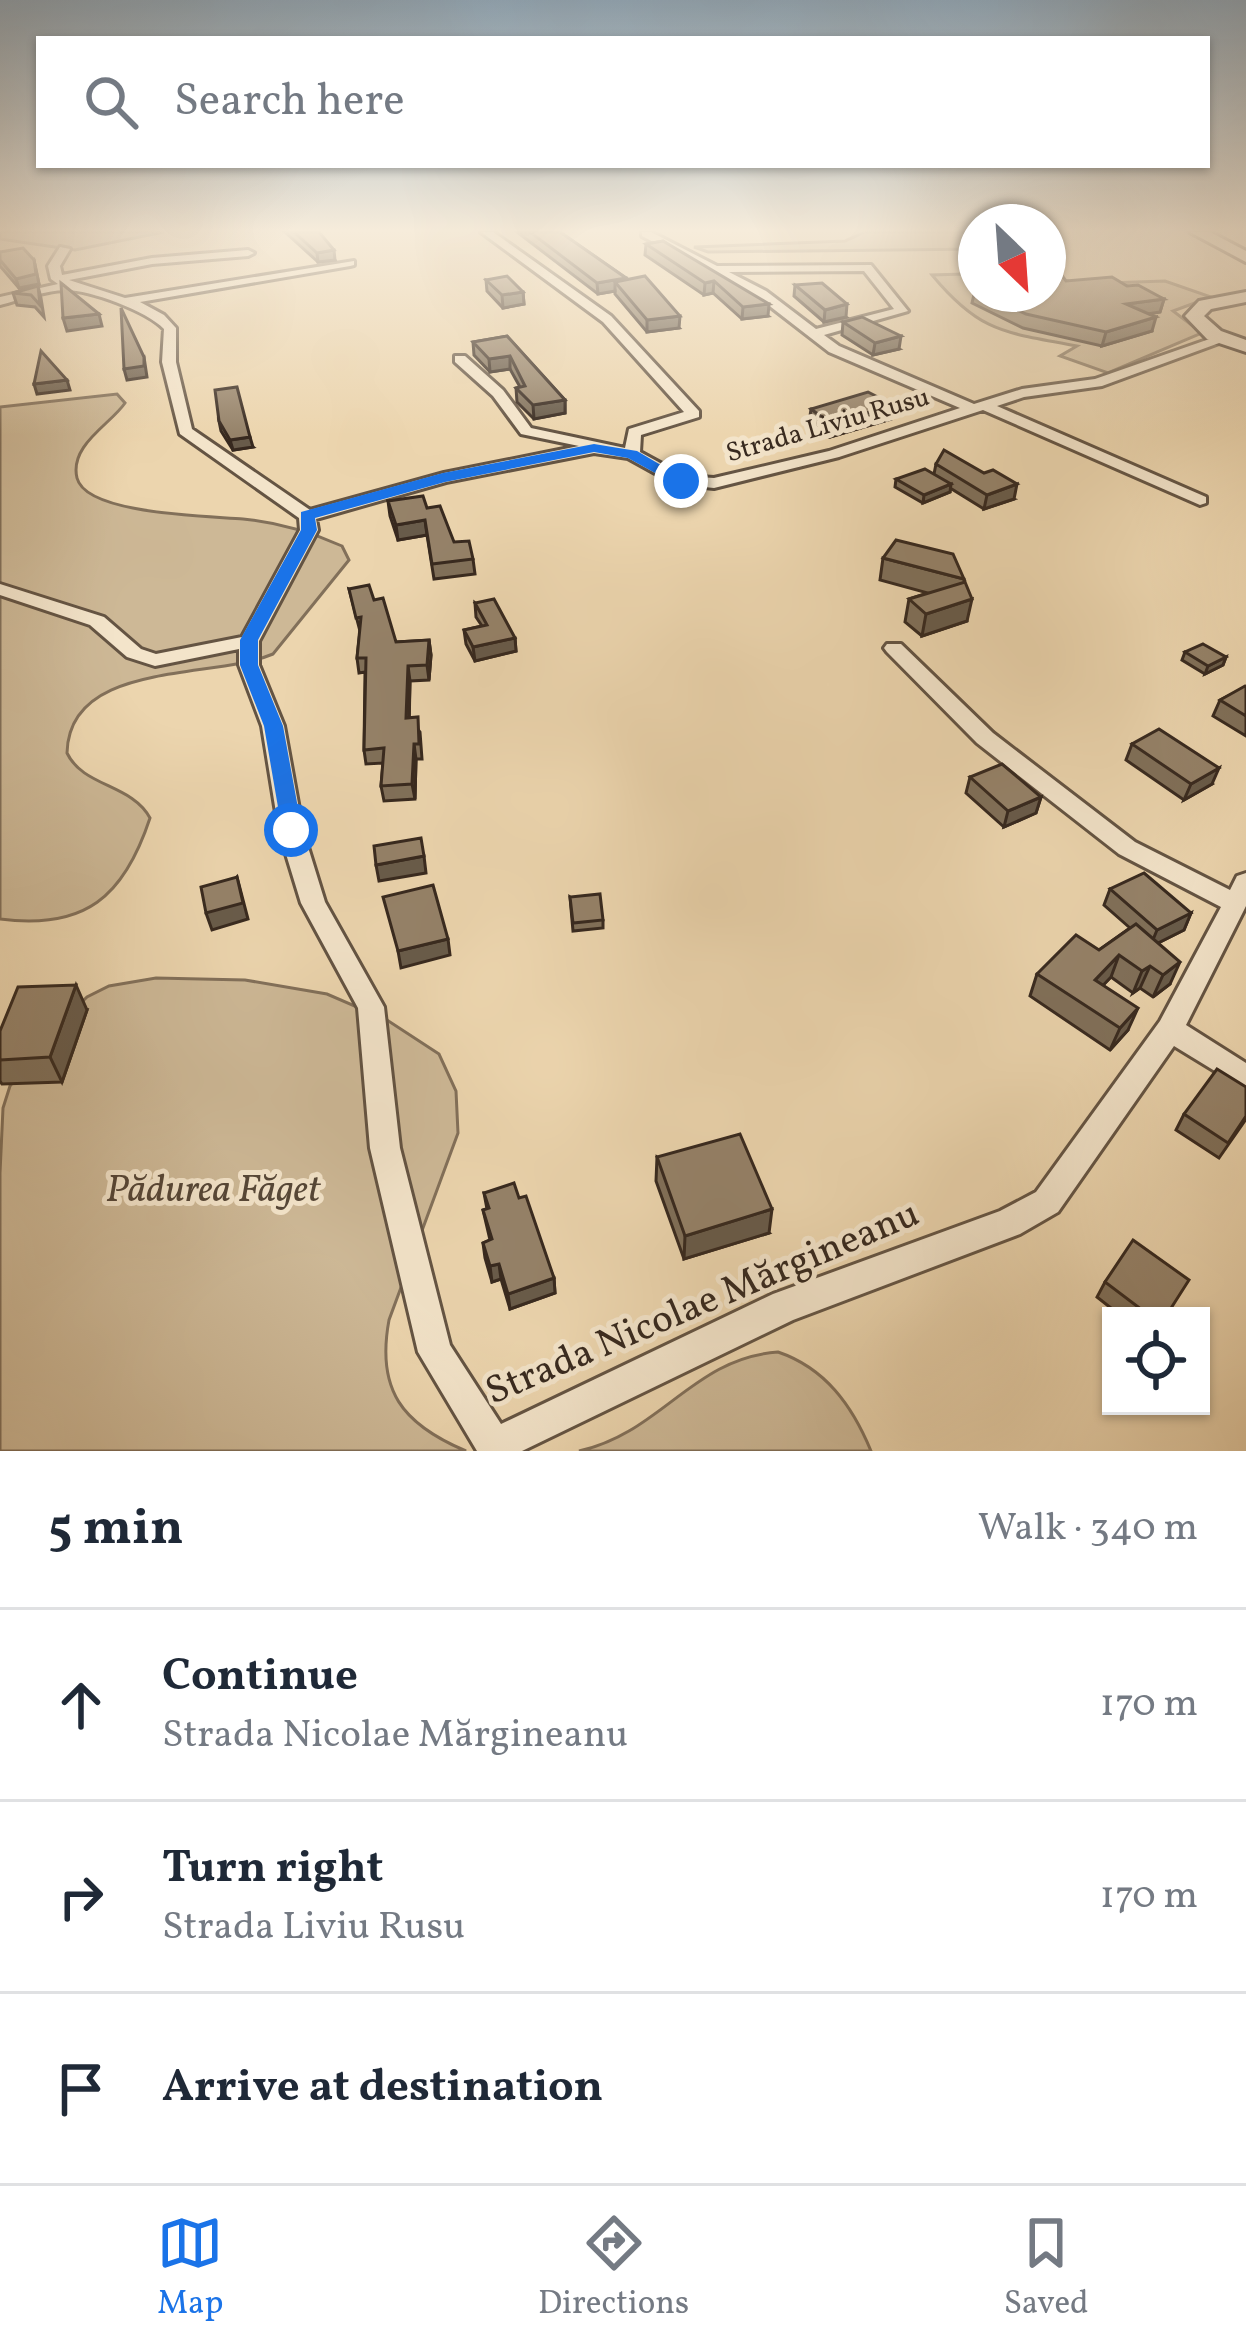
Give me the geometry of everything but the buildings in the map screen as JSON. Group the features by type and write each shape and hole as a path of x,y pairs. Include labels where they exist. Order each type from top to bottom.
{"main road":[{"path":"1232,300 1204,305 1196,313 1196,322 1223,339 1246,346"}],"street":[{"path":"0,590 97,621 134,653 155,660 249,640 309,530 307,516 185,430 169,362 170,328 152,310 113,300"},
{"path":"120,302 133,300"},
{"path":"580,300 607,319 694,414 634,432 632,454"},
{"path":"765,300 834,349 1200,500"},
{"path":"817,333 902,311 893,300"},
{"name":"Strada Liviu Rusu","path":"307,516 443,478 594,448 632,454 681,481 714,483 835,454 1022,393 1097,383 1223,339"},
{"path":"460,359 498,393 526,430 594,448"},
{"name":"Strada Nicolae Mărgineanu","path":"249,640 249,665 273,726 291,830 313,903 371,1007 385,1148 435,1352 494,1446 785,1306 1009,1223 1047,1202 1170,1029"},
{"path":"894,648 985,738 1127,848 1239,892 1170,1029 1246,1078"}],"green space":[{"path":"1066,300 1204,300 1173,311 1202,333 1108,373 1060,356 1077,346 1012,333 969,312 1066,312"},
{"path":"117,394 125,403 79,455 77,478 85,490 125,506 294,528 342,546 349,560 273,654 148,678 91,702 74,723 67,753 84,773 142,807 150,818 140,845 114,888 78,913 30,921 0,919 0,407"},
{"name":"Pădurea Făget","path":"156,978 245,980 327,994 387,1020 439,1054 456,1091 458,1133 389,1320 387,1366 391,1385 410,1416 466,1451 0,1451 0,1173 3,1108 10,1086 53,1030 87,997 109,986"},
{"path":"778,1352 810,1368 835,1390 871,1451 579,1451 633,1429 723,1367"}],"route":[{"path":"291,830 273,726 249,665 249,640 309,530 307,516 443,478 594,448 632,454 681,481"}]}
